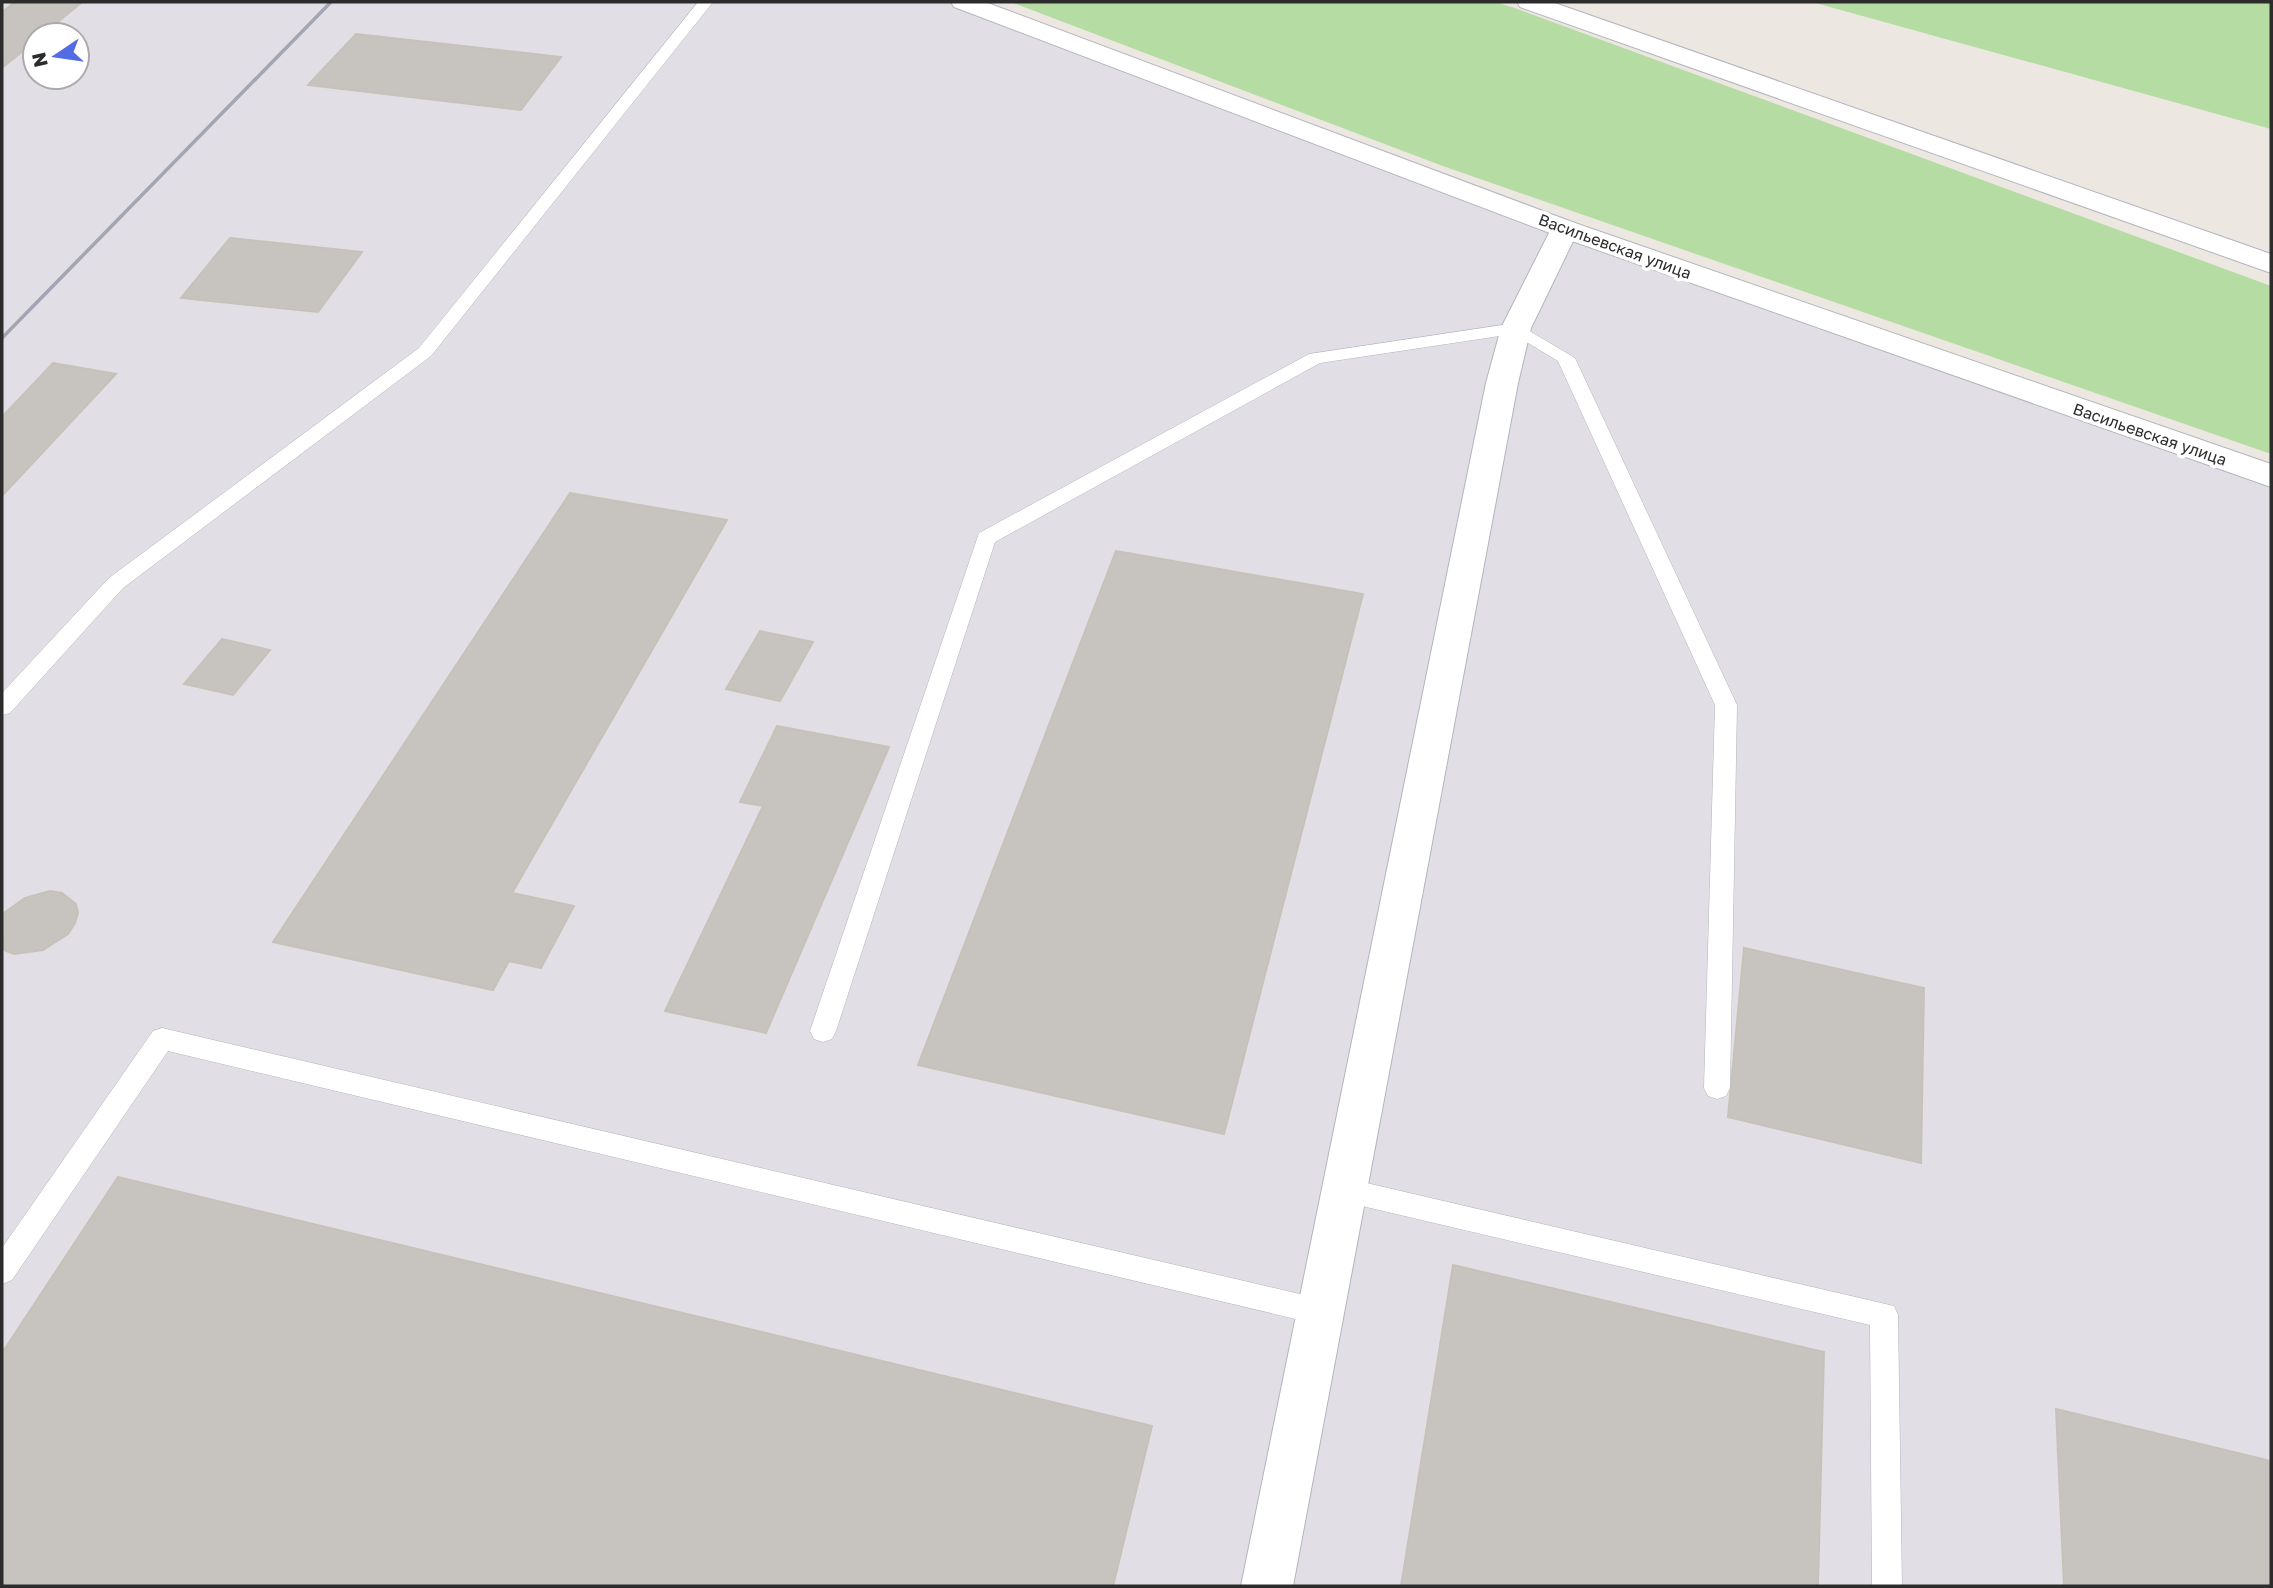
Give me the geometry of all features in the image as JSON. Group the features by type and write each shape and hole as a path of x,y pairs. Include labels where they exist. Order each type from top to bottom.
{"street":[{"name":"Васильевская улица","path":"963,2 1565,229 2271,476"},
{"path":"1529,2 2271,264"},
{"path":"1267,1586 1502,383 1517,328 1565,229"}],"lane":[{"path":"2,707 116,583 425,352 706,2"},
{"path":"823,1031 986,538 1315,358 1517,328 1566,358 1726,705 1717,1088"},
{"path":"2,1271 162,1039 1321,1311"},
{"path":"1345,1190 1884,1315 1887,1586"}],"shaded area":[{"path":"2,2 963,2 1565,229 2271,487 2271,1586 2,1586"}],"green space":[{"path":"1011,2 1494,2 1512,7 2271,286 2271,454 1440,165"},
{"path":"1812,2 2271,2 2271,129"}],"building":[{"path":"15,2 82,2 59,21 21,21 21,52 2,68 2,12"},
{"path":"356,34 561,57 521,110 308,85"},
{"path":"230,238 362,252 318,312 181,298"},
{"path":"53,363 116,374 2,496 2,417"},
{"path":"570,493 727,520 512,893 574,906 541,968 509,961 493,990 273,942"},
{"path":"1116,551 1363,594 1224,1134 918,1065"},
{"path":"760,631 813,642 780,701 726,689"},
{"path":"222,639 270,650 233,695 184,684"},
{"path":"777,726 889,747 766,1033 665,1011 763,806 740,802"},
{"path":"50,891 62,893 76,904 78,913 68,934 43,950 14,954 4,950 4,913 25,898"},
{"path":"1744,948 1924,988 1921,1163 1728,1117"},
{"path":"118,1177 1152,1426 1113,1586 2,1586 2,1353"},
{"path":"1453,1265 1824,1352 1818,1586 1401,1586"},
{"path":"2056,1409 2271,1461 2271,1586 2064,1586"}],"railway":[{"path":"2,338 331,2"}]}
